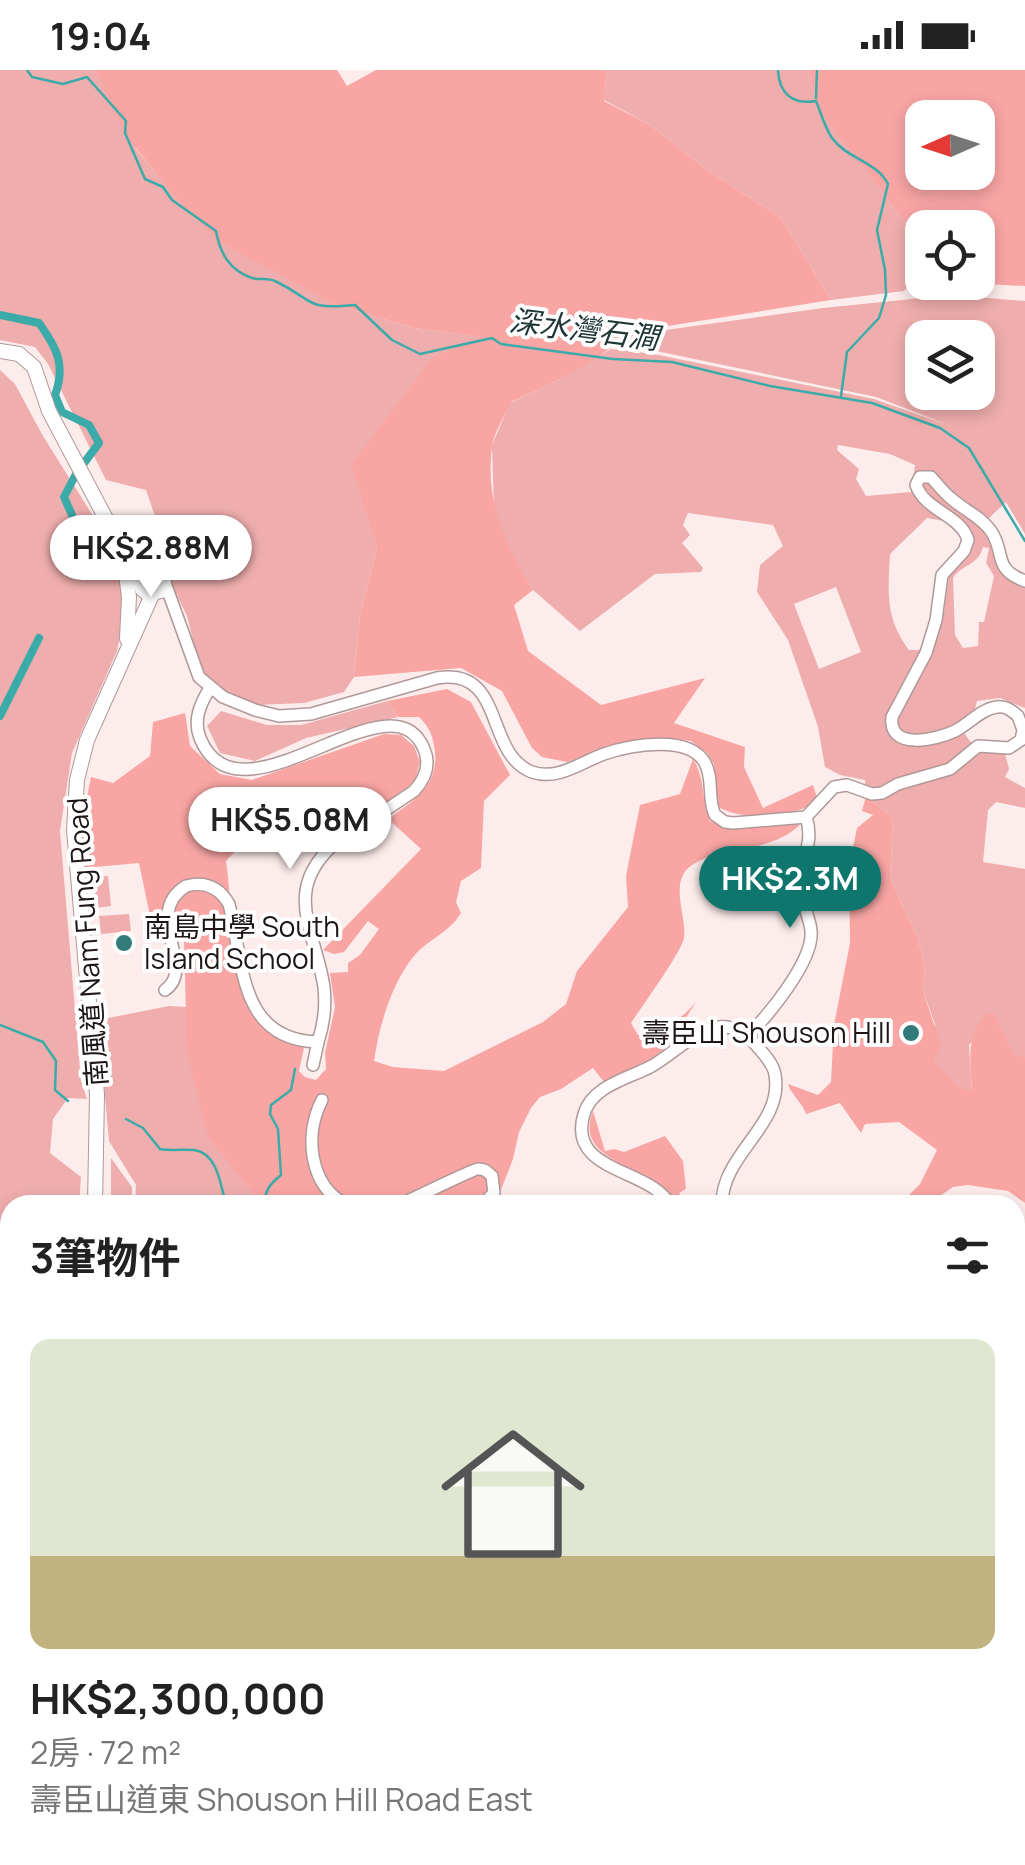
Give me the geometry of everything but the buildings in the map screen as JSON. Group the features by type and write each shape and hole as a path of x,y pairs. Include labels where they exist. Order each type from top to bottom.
{"main road":[{"path":"0,351 19,354 34,367 50,411 148,591"},
{"path":"117,540 159,575 162,589 148,591"},
{"path":"117,540 130,597 122,664"},
{"path":"148,591 144,574 159,575"},
{"name":"南風道 Nam Fung Road","path":"96,1195 97,1094 74,830 77,780 87,740 136,631 148,591"}],"street":[{"path":"159,575 178,618 192,666 210,688 233,702 271,715 296,716 436,678 458,678 482,693 508,752 531,772 558,773 622,749 683,746 704,762 712,808 721,820 734,823 806,817 834,787 847,784 882,794 898,784 950,769 978,746 1012,747 1022,735 1018,716 1000,706 947,734 908,740 893,730 892,717 913,684 932,636 942,574 964,551 968,540 960,526 920,495 916,488 918,479 931,477 954,501 978,517 994,537 1003,567 1025,580"},
{"path":"148,591 166,600 178,618"},
{"path":"210,688 197,718 199,736 222,763 240,769 270,767 336,740 389,727 410,732 424,750 427,766 418,787 332,846 309,879 305,914 324,992 325,1012 313,1065"},
{"path":"197,718 209,703 233,702"},
{"path":"747,1036 779,1002 811,941 812,931 800,892 810,841 806,817"},
{"path":"165,990 173,984 176,974 167,919 170,902 186,886 209,885 223,894 228,904 248,993 258,1015 282,1035 318,1042"},
{"path":"663,1195 594,1156 583,1134 586,1109 602,1090 648,1068 697,1033 726,1028 747,1036 775,1070 774,1100 768,1115 727,1176 724,1195"},
{"path":"322,1100 311,1123 311,1141 323,1186 329,1195"},
{"path":"423,1195 472,1170 482,1169 492,1176 495,1189 490,1195"}],"shaded area":[{"path":"0,70 155,70 135,148 177,198 336,305 414,328 483,337 352,465 377,548 360,615 354,677 344,692 304,703 257,705 220,688 200,669 187,616 163,567 156,519 146,490 106,480 48,364 35,347 0,340"},
{"path":"96,70 337,70 347,86 376,70 607,70 604,101 650,125 706,169 781,218 831,300 630,332 588,363 511,402 493,441 492,486 499,522 533,590 514,605 528,651 601,705 705,678 674,723 745,747 744,767 763,808 813,785 818,801 768,816 727,811 717,806 714,764 691,741 621,742 567,762 542,757 532,748 502,691 461,668 354,677 360,615 377,548 351,465 432,358 481,337 414,328 336,305 218,241 126,136"},
{"path":"607,70 809,70 820,109 905,222 905,290 831,300 781,218 706,169 650,125 604,100"},
{"path":"809,70 1025,70 1025,286 995,284 995,210 905,210 905,222 819,109"},
{"path":"905,300 1025,301 1025,534 1006,502 988,519 1013,570 1025,579 1025,708 1000,698 977,701 971,724 964,732 980,748 1004,750 1009,769 1005,777 1025,788 1025,808 996,802 988,810 983,862 1025,869 1025,1057 1014,1056 995,1015 969,1045 972,1092 959,1089 934,1060 935,1024 923,991 925,966 918,939 890,878 893,818 866,796 865,780 825,767 818,727 788,640 757,592 760,565 783,546 773,525 688,513 683,525 690,535 682,543 703,568 701,572 655,574 580,631 533,590 506,547 494,513 492,445 510,403 611,349 654,354 874,399 951,426 910,410 995,410 995,320 905,320 905,408 876,397 656,351 630,349 625,343 630,335","holes":["838,445 890,454 915,465 911,492 866,496 856,479 859,469 837,450","927,518 944,521 963,539 949,576 935,640 918,650 909,650 892,616 890,554","983,547 989,548 986,563 994,576 984,622 979,622 978,646 963,648 955,635 953,578 977,558","836,587 861,652 819,669 794,604"]},
{"path":"0,370 15,384 120,559 126,605 117,651 72,753 60,831 81,1081 87,1099 68,1098 53,1119 50,1153 81,1177 80,1195 0,1195"},
{"path":"447,689 471,702 510,775 484,801 481,868 461,881 456,902 461,913 406,967 387,1006 374,1061 393,1067 444,1071 543,1022 566,1004 577,971 628,907 626,876 640,805 680,794 693,759 710,821 734,826 778,822 800,825 774,841 704,858 685,872 680,889 684,938 631,1023 638,1035 655,1031 677,1020 696,1002 685,1019 690,1031 646,1062 604,1082 593,1068 561,1089 540,1097 519,1132 499,1195 254,1195 208,1137 187,1052 184,937 154,935 139,863 84,868 83,817 91,777 113,783 150,756 153,722 185,713 190,746 220,774 252,780 384,734 401,735 414,746 420,762 416,778 409,786 319,851 277,831 251,834 226,861 238,969 249,1008 268,1030 304,1048 299,1071 316,1080 326,1069 325,1053 335,1007 330,973 348,972 348,963 360,955 379,929 368,921 344,952 323,950 421,849 388,819 428,784 435,764 433,741 419,717 398,717 387,701"},
{"path":"387,701 398,717 306,738 255,761 220,753 207,726 221,711 267,725 301,725"},
{"path":"866,796 893,818 890,878 918,939 925,966 923,991 941,1045 934,1060 959,1088 972,1091 972,1039 988,1013 995,1014 1014,1055 1025,1057 1025,1195 968,1185 953,1187 941,1195 909,1195 920,1184 937,1150 899,1122 865,1124 861,1133 840,1103 806,1114 788,1084 818,1095 831,1082 834,1025 850,943 849,867 857,828 873,815 862,811"},
{"path":"108,876 111,906 96,908 93,877"},
{"path":"129,914 131,931 101,934 99,916"},
{"path":"169,1006 188,1007 187,1052 254,1195 136,1195 136,1185 109,1141 98,1020"},
{"path":"593,1111 605,1151 624,1152 665,1136 683,1161 686,1189 680,1195 669,1195 653,1181 605,1154 594,1143 590,1129"},
{"path":"111,1158 132,1187 132,1195 111,1195"}],"waterway":[{"name":"深水灣石澗","path":"27,70 32,77 63,84 87,77 126,121 125,133 145,179 163,187 172,200 216,231 227,260 244,275 275,281 317,305 355,305 392,340 420,354 492,338 501,344 613,359 672,362 770,386 872,403 940,428 969,448 1025,541"},
{"path":"778,70 784,91 800,101 816,101 838,145 876,170 888,184 877,230 886,295 879,318 847,352 841,396"},
{"path":"816,98 817,70"},
{"path":"0,315 39,323 51,341 60,366 55,395 62,412 89,425 99,443 84,463"},
{"path":"74,538 76,524 64,497 76,474"},
{"path":"0,716 39,638"},
{"path":"0,1025 43,1042 56,1061 55,1090 68,1101"},
{"path":"266,1195 281,1175 278,1129 270,1114 271,1105 291,1090 295,1069"},
{"path":"126,1119 143,1128 160,1149 202,1152 217,1172 223,1195"}],"place":[{"name":"南島中學 South Island School","path":"124,943"},
{"name":"壽臣山 Shouson Hill","path":"911,1033"}]}
